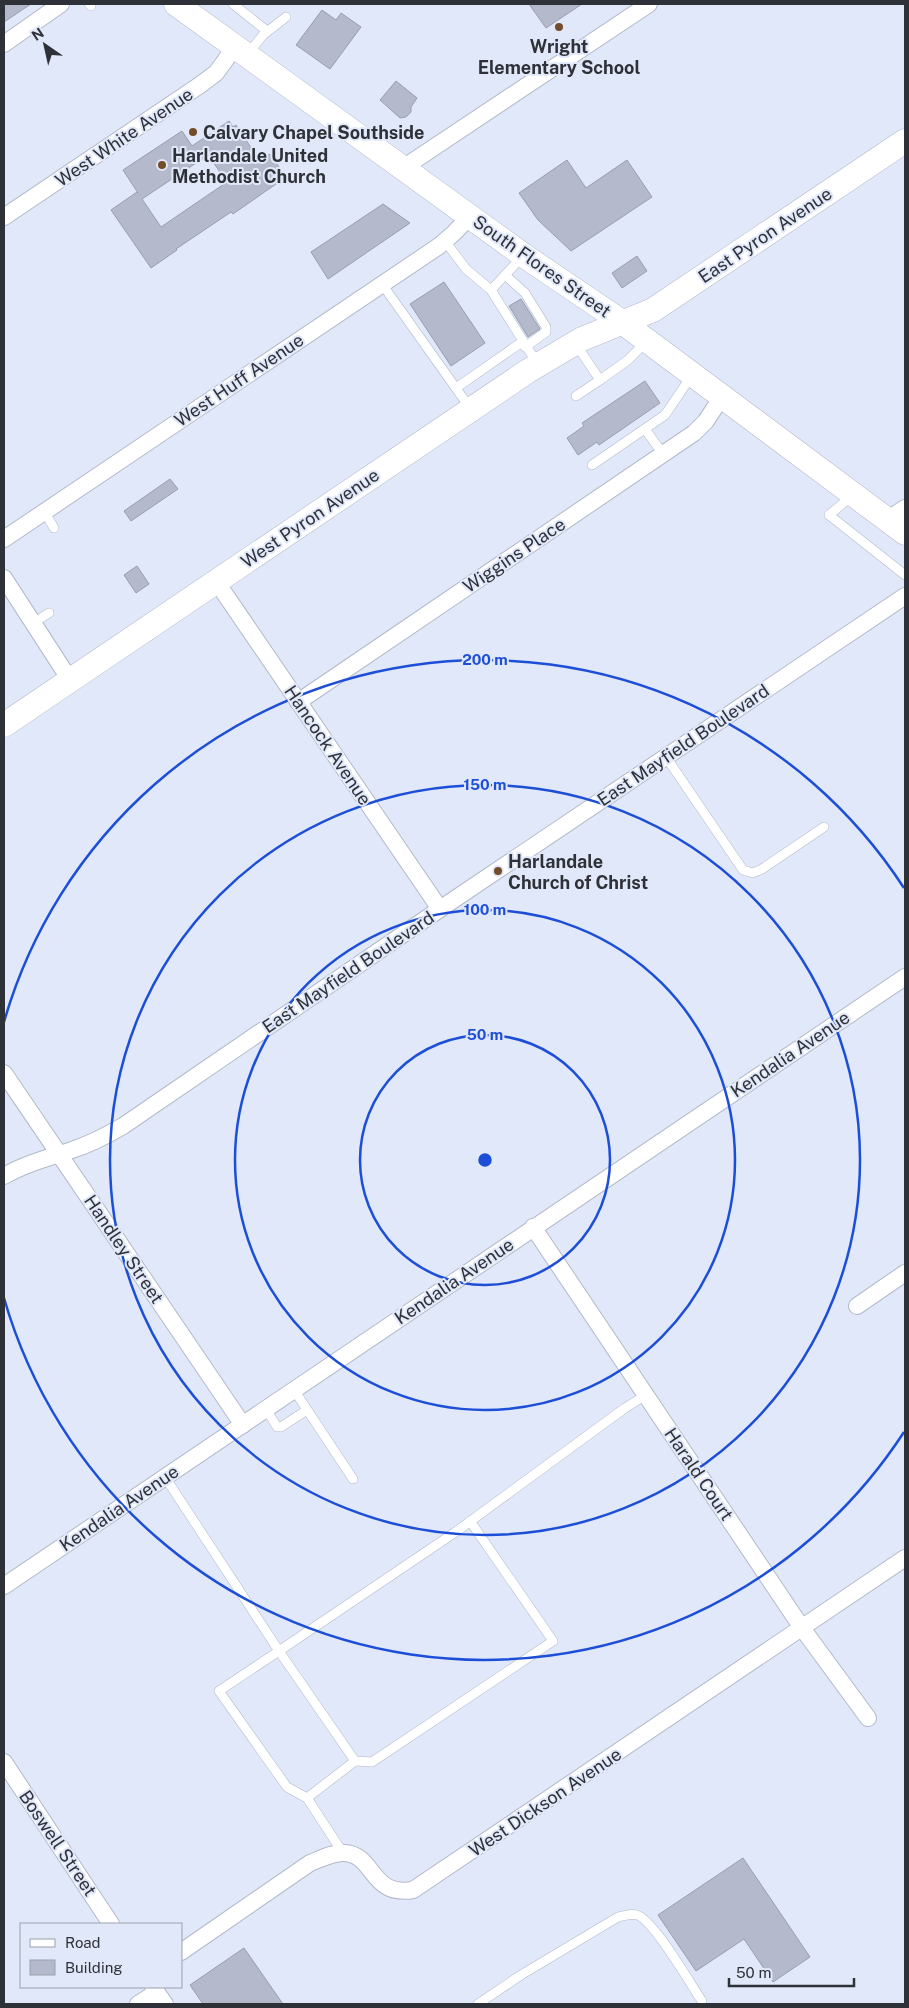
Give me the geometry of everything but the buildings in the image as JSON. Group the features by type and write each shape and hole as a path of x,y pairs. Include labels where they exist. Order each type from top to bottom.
{"street":[{"path":"4,44 61,4"},
{"name":"South Flores Street","path":"176,4 523,255 622,322 646,342 853,495 899,520"},
{"path":"403,168 649,4"},
{"name":"West White Avenue","path":"4,217 200,85 241,51"},
{"name":"East Pyron Avenue","path":"622,322 653,310 905,141"},
{"name":"West Huff Avenue","path":"4,538 445,241 470,216"},
{"name":"West Pyron Avenue","path":"4,725 471,410 529,351 574,343 622,322"},
{"name":"Wiggins Place","path":"298,702 694,433 706,421 721,398"},
{"path":"4,578 70,680"},
{"name":"Hancock Avenue","path":"216,581 440,909"},
{"name":"East Mayfield Boulevard","path":"4,1176 40,1159 60,1154 105,1137 123,1126 440,909 905,596"},
{"name":"Kendalia Avenue","path":"4,1586 905,977"},
{"name":"Handley Street","path":"4,1073 243,1424"},
{"name":"Harald Court","path":"533,1227 802,1628 868,1718"},
{"path":"857,1306 905,1273"},
{"name":"West Dickson Avenue","path":"342,1852 354,1854 368,1867 378,1881 387,1888 395,1891 413,1890 905,1558"},
{"name":"Boswell Street","path":"4,1762 110,1923"},
{"path":"182,1951 310,1863 342,1852"},
{"path":"138,2004 158,1994"}],"lane":[{"path":"233,4 267,31"},
{"path":"241,51 286,17"},
{"path":"445,241 466,269 491,290 529,351"},
{"path":"491,290 523,255"},
{"path":"456,388 529,351 546,332 546,327 525,293 504,275"},
{"path":"382,284 471,410"},
{"path":"576,396 628,360 646,342"},
{"path":"574,343 600,380"},
{"path":"592,465 665,415 692,375"},
{"path":"645,429 663,454"},
{"path":"853,495 829,515 905,575"},
{"path":"44,511 54,528"},
{"path":"33,623 49,613"},
{"path":"666,757 743,870 753,873 762,869 824,827"},
{"path":"294,1390 353,1479"},
{"path":"342,1852 307,1798 287,1788 219,1691 334,1616 470,1521 625,1408 646,1395"},
{"path":"266,1409 277,1427 281,1427 307,1410"},
{"path":"165,1477 354,1761"},
{"path":"307,1798 354,1761 372,1762 553,1641 470,1521"},
{"path":"478,2004 521,1975 618,1917 629,1914 639,1915 651,1926 702,2001"}],"place":[{"name":"Wright Elementary School","path":"559,27"},
{"name":"Calvary Chapel Southside","path":"193,132"},
{"name":"Harlandale United Methodist Church","path":"162,165"},
{"name":"Harlandale Church of Christ","path":"498,871"}]}
